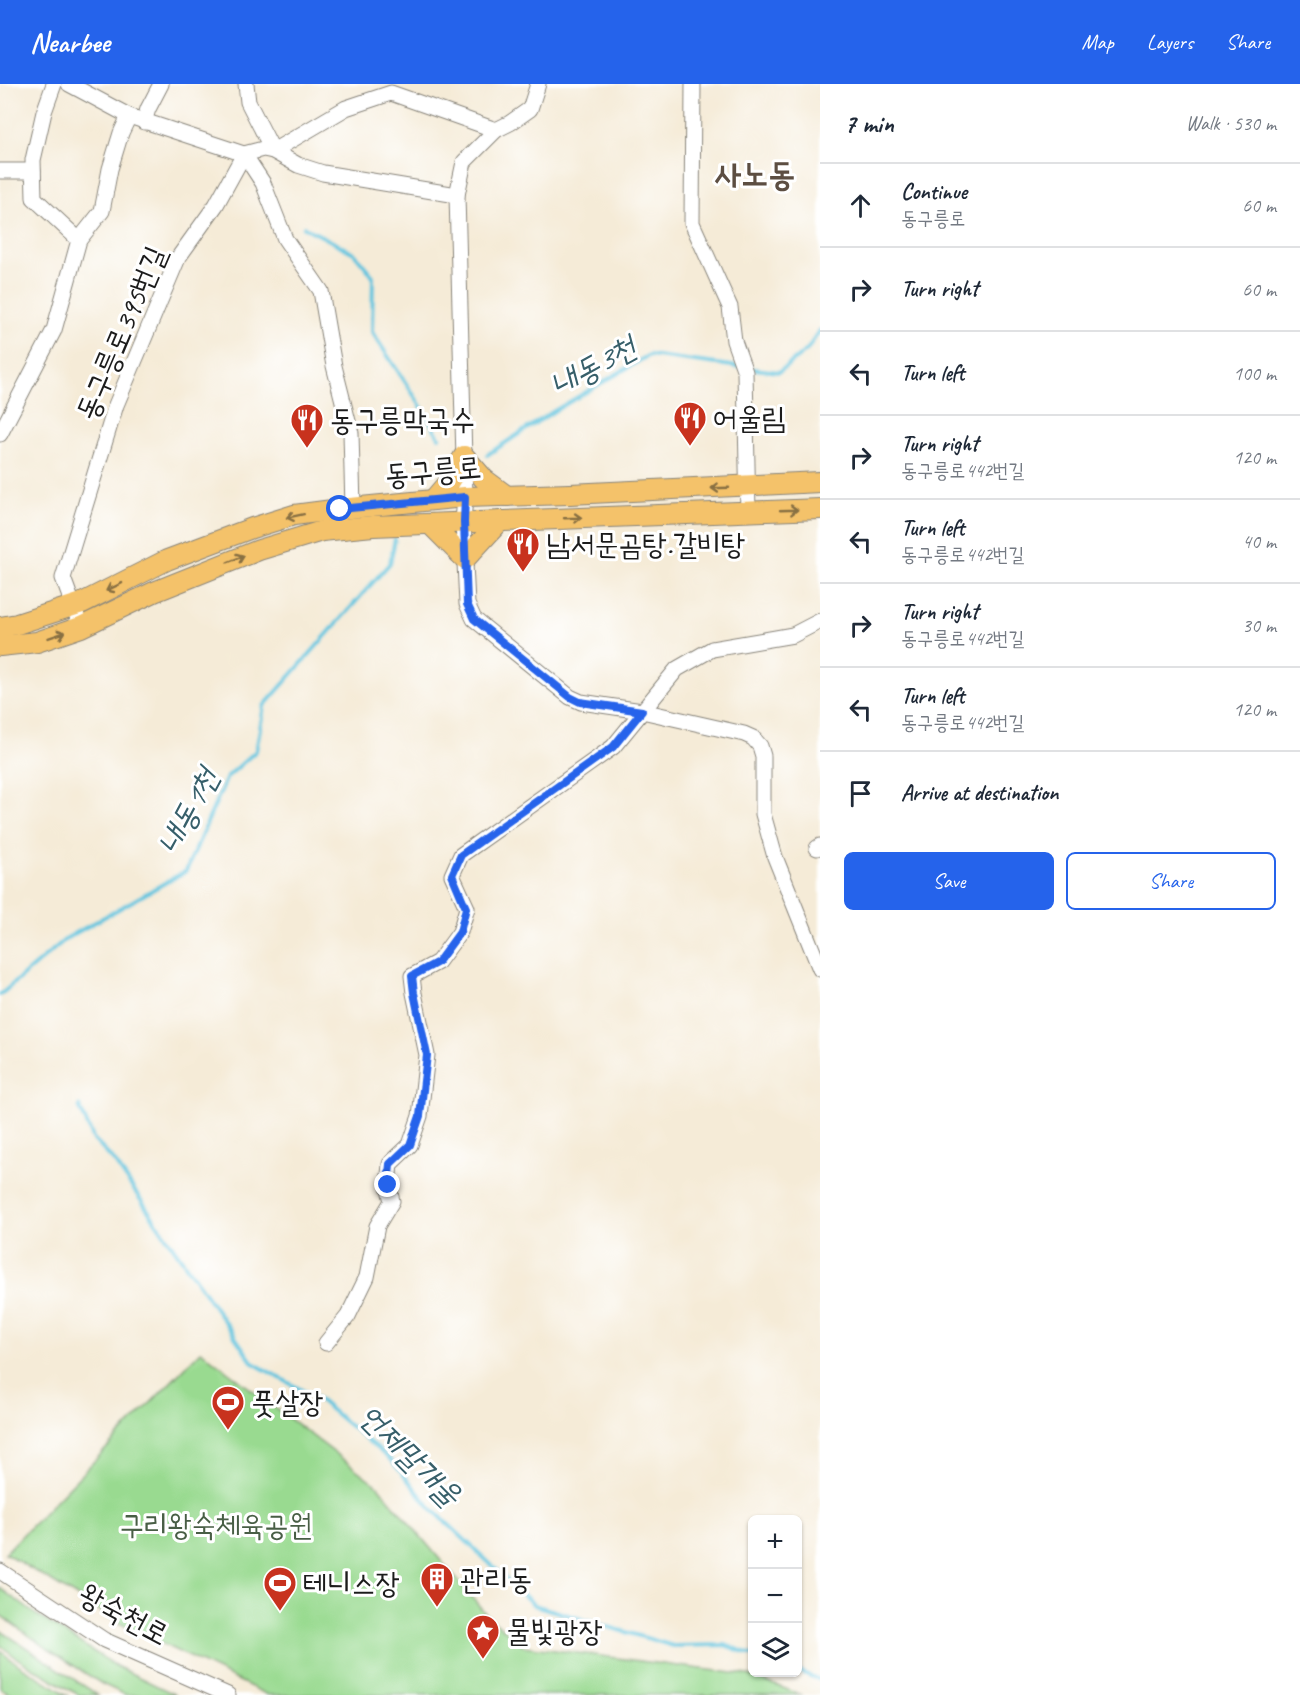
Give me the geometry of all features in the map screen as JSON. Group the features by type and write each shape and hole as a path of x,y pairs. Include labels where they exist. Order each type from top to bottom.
{"main road":[{"path":"433,500 450,480 464,456 484,479 507,496"},
{"name":"동구릉로","path":"0,627 74,606 167,560 294,515 465,497 747,487 820,482"},
{"name":"동구릉로","path":"0,646 37,642 81,627 154,592 259,549 322,531 372,526 820,509"},
{"path":"430,524 465,559 501,521"}],"street":[{"path":"54,84 44,112 33,160 34,198 79,240"},
{"path":"69,84 129,116 244,154 263,149 273,151 298,165 323,173 458,195"},
{"path":"144,122 160,84"},
{"path":"246,84 248,102 273,151"},
{"path":"539,84 530,109 496,130 464,162 458,195 467,604 474,619 570,697 580,702 642,711 753,738 760,746 763,756 763,814 775,857 820,969"},
{"path":"693,84 692,223 730,307 734,340 744,367 748,512"},
{"path":"273,151 346,108 391,93 496,130"},
{"path":"0,434 54,330 79,240 102,211 110,169 129,116"},
{"path":"244,154 263,183 285,239 321,291 334,366 351,433 353,508"},
{"name":"동구릉로395번길","path":"81,627 63,578 116,405 178,258 216,205 244,154"},
{"path":"0,171 33,171"},
{"path":"326,1343 348,1316 367,1277 377,1226 392,1201 388,1185 390,1164 410,1145 420,1116 427,1055 412,976 438,962 460,932 466,908 452,875 461,855 613,747 677,669 712,649 793,635 820,621"},
{"name":"왕숙천로","path":"0,1571 104,1640 228,1695"}],"green space":[{"name":"구리왕숙체육공원","path":"201,1351 378,1486 486,1614 524,1646 748,1675 748,1677 802,1695 268,1695 121,1624 5,1553"},
{"path":"0,1588 35,1614 116,1666 176,1695 126,1695 102,1684 0,1615"},
{"path":"0,1630 98,1695 79,1695 18,1659 0,1645"},
{"path":"0,1651 68,1695 13,1695 0,1688"}],"waterway":[{"name":"내동1천","path":"304,227 354,253 373,276 372,332 439,437"},
{"name":"내동3천","path":"747,368 779,372 807,350 820,330"},
{"name":"내동3천","path":"487,455 554,411 649,355 739,367"},
{"name":"내동1천","path":"0,995 67,938 186,871 227,777 256,751 264,706 390,563 395,539"},
{"name":"언제말개울","path":"79,1106 94,1140 114,1161 253,1363 318,1399 392,1461 430,1507 534,1605 673,1646 725,1645 748,1654"},
{"name":"언제말개울","path":"802,1673 820,1680"}],"place":[{"name":"어울림","path":"690,447"},
{"name":"동구릉막국수","path":"307,449"},
{"name":"남서문곰탕.갈비탕","path":"523,573"},
{"name":"풋살장","path":"228,1431"},
{"name":"관리동","path":"437,1608"},
{"name":"테니스장","path":"280,1612"},
{"name":"물빛광장","path":"483,1660"}],"district":[{"name":"사노동","path":"755,173"}],"route":[{"path":"340,509 465,497 467,604 474,619 570,697 580,702 642,711 613,747 461,855 452,875 466,908 460,932 438,962 412,976 427,1055 420,1116 410,1145 390,1164 388,1185"}]}
